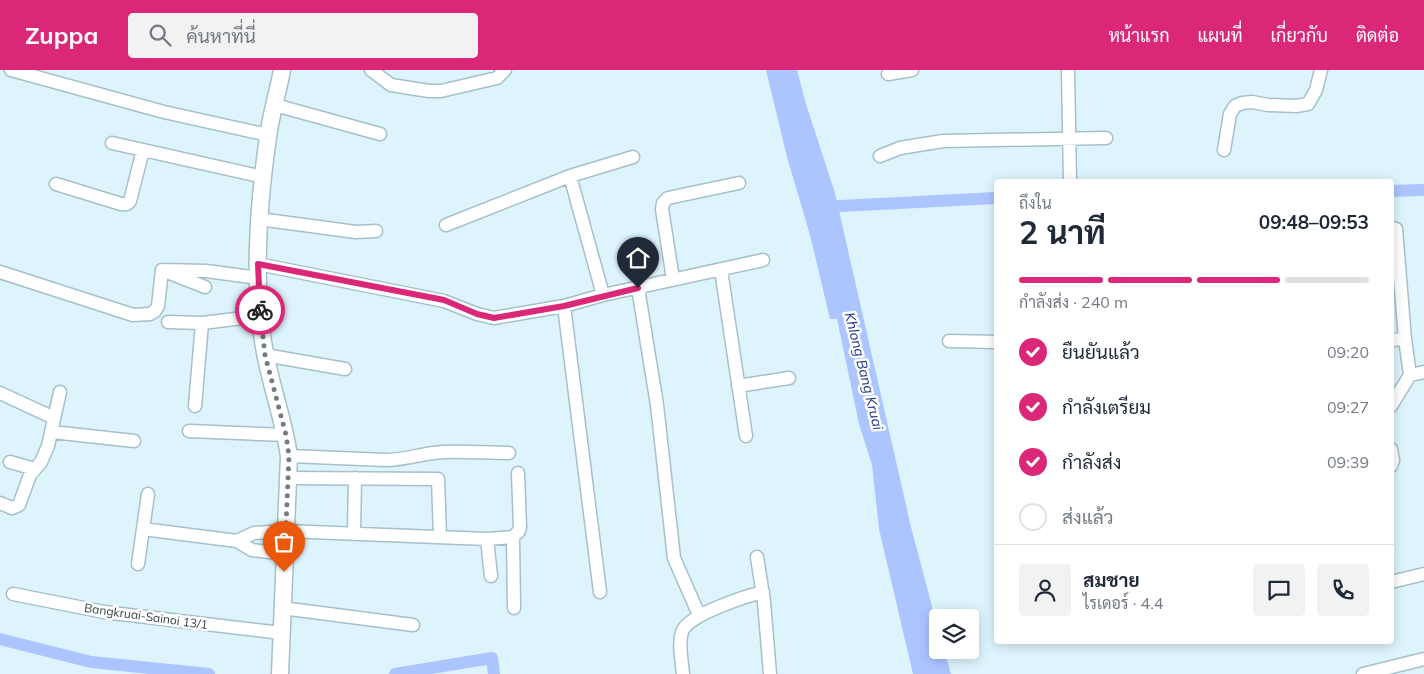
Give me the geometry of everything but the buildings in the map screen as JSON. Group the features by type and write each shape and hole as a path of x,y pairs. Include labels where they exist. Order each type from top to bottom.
{"main road":[{"path":"280,671 280,633 289,456 286,435 265,355 260,316 259,219 268,135 282,70"}],"street":[{"path":"11,70 164,112 268,135"},
{"path":"371,70 391,85 441,91 497,78 505,70"},
{"path":"888,74 912,70"},
{"path":"1068,70 1070,179"},
{"path":"1224,150 1230,114 1235,106 1252,102 1268,105 1296,106 1308,104 1316,90 1321,70"},
{"path":"275,105 380,134"},
{"path":"880,156 900,148 943,141 1106,138"},
{"path":"112,143 263,177"},
{"path":"56,184 121,204 127,204 130,201 143,150"},
{"path":"446,225 570,176 633,157"},
{"path":"570,176 603,295"},
{"path":"673,279 662,209 663,203 668,198 739,184"},
{"path":"259,219 356,232 376,231"},
{"path":"1394,228 1396,229 1396,285 1410,375 1394,401"},
{"path":"162,270 259,271 444,300 477,314 494,318 564,306 603,295 764,260"},
{"path":"0,272 117,311 142,316 155,312 158,306 162,270"},
{"path":"162,270 205,287"},
{"path":"721,270 746,436"},
{"path":"638,288 657,405 674,558 699,615"},
{"path":"564,306 600,592"},
{"path":"168,322 202,323 260,316"},
{"path":"195,406 202,323"},
{"path":"1394,340 1406,340"},
{"path":"949,341 994,342"},
{"path":"265,355 345,369"},
{"path":"1410,375 1424,372"},
{"path":"738,386 789,378"},
{"path":"0,503 12,508 20,505 27,482 45,455 60,392"},
{"path":"0,393 54,418"},
{"path":"189,431 286,435"},
{"path":"52,432 134,441"},
{"path":"289,456 401,460 428,453 443,452 509,453"},
{"path":"10,462 35,469"},
{"path":"237,541 254,533 285,531 487,539 513,537 520,527 518,473"},
{"path":"288,478 438,479 440,537"},
{"path":"354,534 355,478"},
{"path":"138,564 148,494"},
{"path":"143,529 237,541 252,550 284,554"},
{"path":"513,537 514,608"},
{"path":"487,539 490,576"},
{"path":"758,557 770,674"},
{"path":"1394,581 1424,574"},
{"path":"683,674 680,638 686,624 699,615 752,594 763,592"},
{"name":"Bangkruai-Sainoi 13/1","path":"13,594 104,612 280,633"},
{"path":"282,608 413,626"},
{"path":"1363,674 1378,672 1424,658"}],"water":[{"name":"Khlong Bang Kruai","path":"766,70 797,70 835,193 911,527 933,609 929,609 929,659 947,659 951,674 913,674 879,529 872,465 859,424 837,319 830,319 810,235 787,157"}],"waterway":[{"path":"1394,191 1424,190"},
{"path":"821,207 994,198"},
{"path":"0,639 91,662 209,674"},
{"path":"395,674 492,658 494,674"}],"way so far":[{"path":"260,310 265,355 286,435 289,456 284,572"}],"route":[{"path":"260,310 258,264 444,300 485,317 494,318 564,306 638,288"}]}
